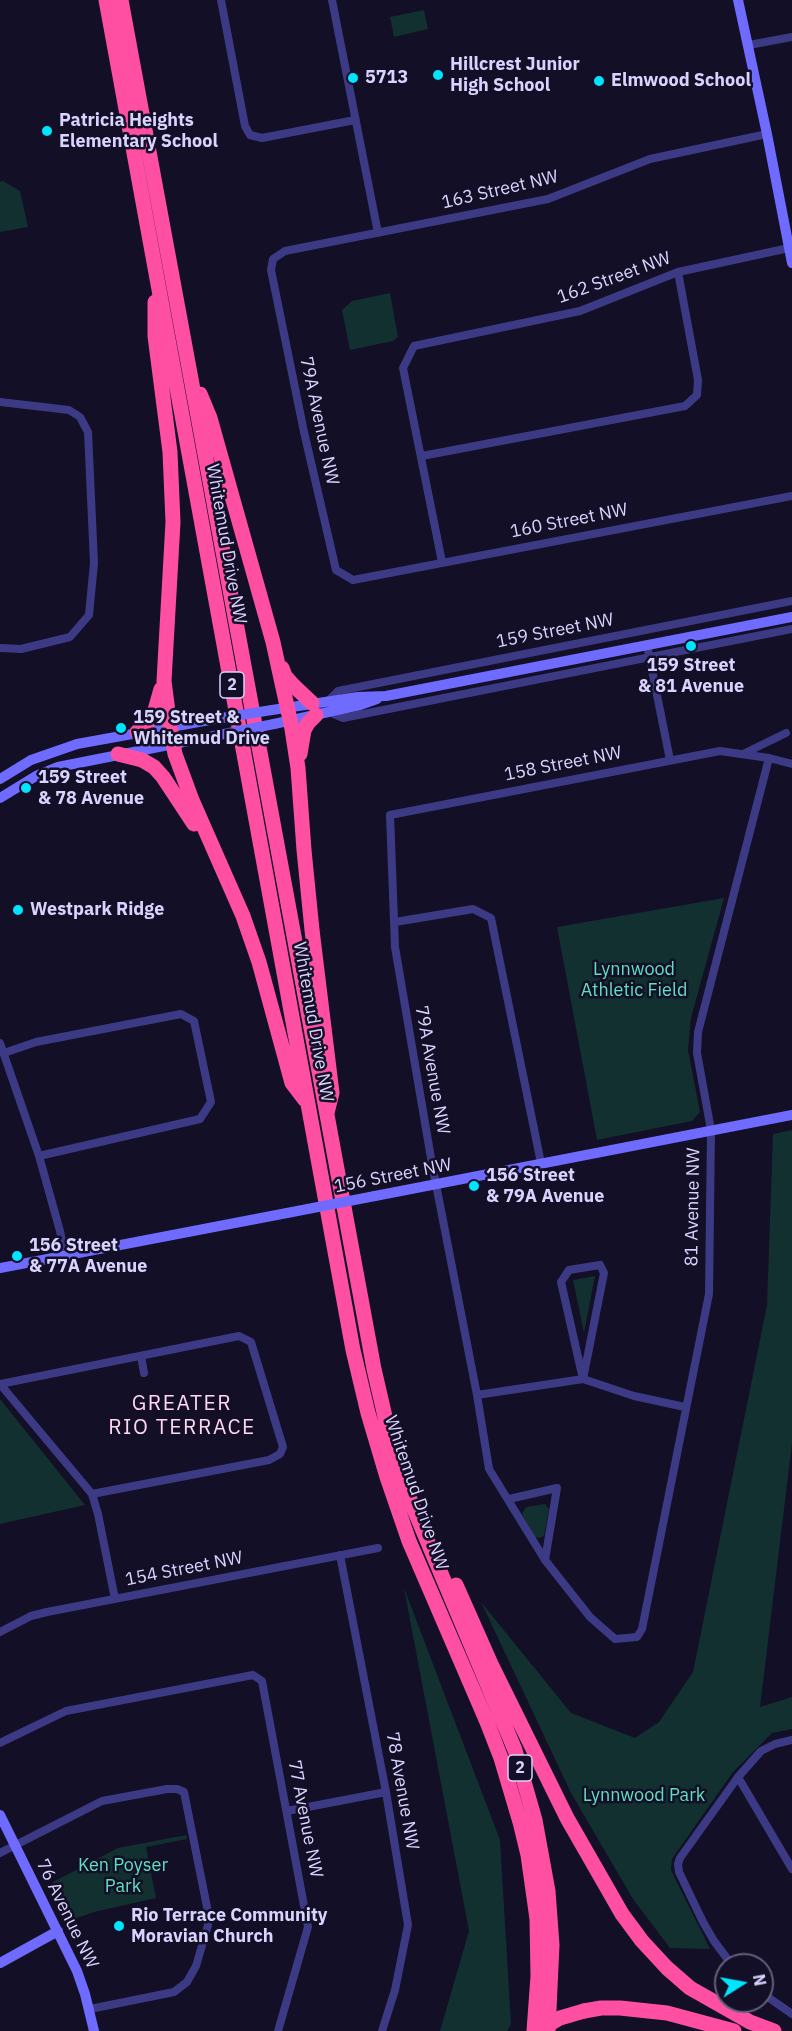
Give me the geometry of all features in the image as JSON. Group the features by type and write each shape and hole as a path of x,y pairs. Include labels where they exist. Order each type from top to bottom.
{"highway":[{"name":"Whitemud Drive NW","path":"106,0 354,1350 368,1413 387,1478 425,1582 498,1749 520,1822 528,1855 537,1919 538,1976 535,2031"},
{"name":"Whitemud Drive NW","path":"121,0 374,1369 392,1447 418,1522 515,1750 535,1820 548,1891 552,1945 548,2031"},
{"path":"155,266 154,324 170,452 173,522 164,681 170,727 175,754 192,800 232,891 259,962 292,1083 308,1104"},
{"path":"187,360 210,418 273,642 285,676 304,698 321,708 304,730 298,768"},
{"path":"273,642 283,713 298,768 310,907 332,1093 326,1119"},
{"path":"137,732 153,717 164,681"},
{"path":"118,754 142,760 154,767 163,777 194,823 232,891"},
{"path":"418,1522 437,1541 520,1724 567,1818 622,1914 642,1941 667,1968 690,1988 750,2022 774,2031"},
{"path":"535,2031 560,2018 601,2008 667,2013 734,2031"}],"street":[{"path":"220,0 245,126 250,135 262,138 356,120"},
{"path":"332,0 378,233"},
{"path":"738,0 792,263"},
{"path":"749,45 792,37"},
{"name":"163 Street NW","path":"273,259 285,251 548,199 650,159 767,134"},
{"name":"162 Street NW","path":"422,456 404,368 414,346 580,311 678,272 789,248"},
{"name":"79A Avenue NW","path":"273,259 271,274 336,570 353,580"},
{"path":"442,562 422,456 685,406 697,395 698,380 678,272"},
{"path":"0,402 69,410 80,417 88,432 94,563 89,615 70,637 21,650 0,648"},
{"name":"160 Street NW","path":"353,580 792,496"},
{"name":"159 Street NW","path":"321,708 338,691 792,602"},
{"name":"159 Street NW","path":"0,779 31,760 77,744 215,719 360,705 386,696 792,617"},
{"name":"159 Street NW","path":"321,708 343,718 792,629"},
{"path":"647,645 670,760"},
{"name":"159 Street NW","path":"0,798 36,776 58,767 173,742 274,724 283,713"},
{"name":"158 Street NW","path":"743,754 786,733"},
{"name":"158 Street NW","path":"390,815 720,752 770,758 792,764"},
{"name":"81 Avenue NW","path":"615,1639 637,1637 642,1629 709,1294 711,1130 698,1053 698,1032 770,758"},
{"name":"79A Avenue NW","path":"390,815 394,947 435,1185 477,1395 489,1469 545,1560 590,1617 615,1639"},
{"path":"395,922 473,909 491,918 541,1163"},
{"path":"4,1053 36,1042 181,1014 194,1022 211,1102 200,1119 39,1156"},
{"path":"0,1043 39,1156 65,1256"},
{"name":"156 Street NW","path":"0,1268 792,1115"},
{"path":"600,1266 604,1273 583,1379 561,1282 569,1270 600,1266"},
{"path":"92,1494 269,1460 280,1454 283,1447 251,1342 239,1336 0,1384 92,1494 115,1599"},
{"path":"141,1356 144,1373"},
{"path":"477,1395 583,1379 634,1396 686,1407"},
{"path":"509,1499 557,1488 545,1560"},
{"name":"154 Street NW","path":"0,1632 39,1614 378,1548"},
{"name":"78 Avenue NW","path":"340,1555 386,1792 408,1925 394,1990 381,2031"},
{"name":"77 Avenue NW","path":"0,1743 66,1711 253,1675 262,1681 308,1927 278,2031"},
{"path":"723,1953 703,1922 679,1872 678,1864 738,1777 761,1751 792,1740"},
{"path":"738,1777 792,1869"},
{"path":"0,1853 102,1801 167,1789 184,1792 209,1918 196,1966 187,1982 167,1994 90,2009"},
{"path":"287,1812 386,1792"},
{"name":"76 Avenue NW","path":"0,1815 81,1981 94,2031"},
{"path":"0,1963 58,1931"},
{"path":"774,2001 792,2014"}],"green space":[{"path":"424,10 428,29 394,37 390,17"},
{"path":"3,181 20,191 28,227 0,232 0,182"},
{"path":"390,293 398,337 393,341 350,350 342,310 352,301"},
{"name":"Lynnwood Athletic Field","path":"724,898 691,1018 688,1050 700,1112 692,1121 597,1140 557,927"},
{"name":"Lynnwood Park","path":"792,1130 792,1443 760,1707 792,1697 792,1729 772,1733 733,1772 672,1859 671,1870 710,1949 670,1948 633,1899 571,1793 481,1602 571,1713 635,1738 659,1722 693,1672 767,1305 773,1134"},
{"path":"595,1276 584,1333 573,1280"},
{"path":"0,1399 85,1505 0,1524"},
{"path":"545,1504 549,1509 544,1536 534,1537 522,1514 526,1507"},
{"path":"404,1588 500,1840 511,2024 507,2031 440,2031 469,1931"},
{"name":"Ken Poyser Park","path":"186,1835 187,1839 146,1847 156,1898 94,1912 71,1920 53,1882 118,1848"}],"place":[{"name":"Hillcrest Junior High School","path":"438,75"},
{"name":"5713","path":"353,78"},
{"name":"Elmwood School","path":"599,81"},
{"name":"Patricia Heights Elementary School","path":"47,131"},
{"name":"159 Street & 81 Avenue","path":"691,646"},
{"name":"159 Street & Whitemud Drive","path":"121,728"},
{"name":"159 Street & 78 Avenue","path":"26,788"},
{"name":"Westpark Ridge","path":"18,910"},
{"name":"156 Street & 79A Avenue","path":"474,1186"},
{"name":"156 Street & 77A Avenue","path":"17,1256"},
{"name":"Rio Terrace Community Moravian Church","path":"119,1926"}],"district":[{"name":"GREATER RIO TERRACE","path":"182,1416"}]}
